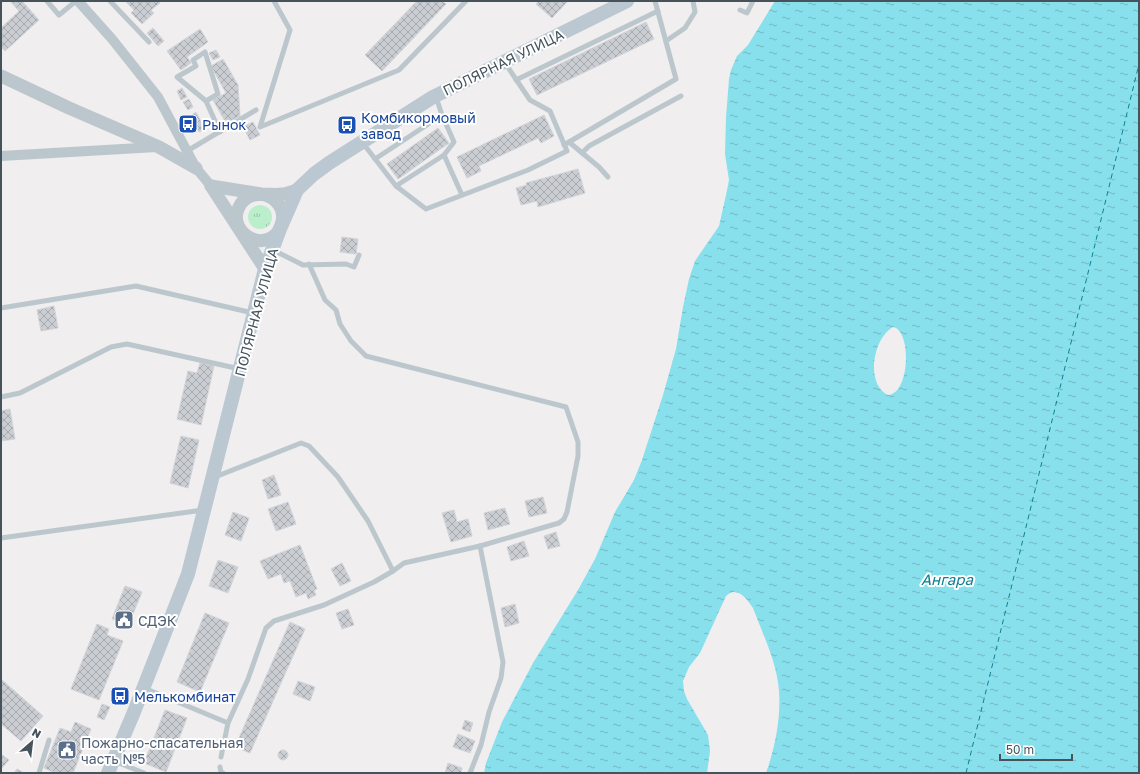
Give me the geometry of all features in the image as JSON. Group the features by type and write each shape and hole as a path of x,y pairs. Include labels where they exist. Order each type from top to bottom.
{"main road":[{"name":"ПОЛЯРНАЯ УЛИЦА","path":"110,767 188,574 265,269 297,190 314,174 329,163 436,96 627,1"}],"street":[{"path":"77,1 112,39 158,97 196,168 211,186 243,234 249,238 264,240 271,238 280,229 283,220 283,212 280,205 269,196 211,186"},
{"path":"1,76 69,108 159,147 196,168"},
{"path":"1,156 159,147"},
{"path":"265,269 239,228 236,221 238,207 242,201 254,194 283,194 297,190"}],"lane":[{"path":"47,1 59,15 77,1"},
{"path":"110,1 149,42"},
{"path":"274,1 290,30 260,127 399,70 466,1"},
{"path":"566,144 676,79 655,1"},
{"path":"666,41 685,28 695,12 693,1"},
{"path":"740,10 747,13 753,1"},
{"path":"516,80 658,11"},
{"path":"206,101 218,94 205,52 193,60 196,66 176,77 206,101 220,132"},
{"path":"362,142 396,186 426,209 528,170 567,151 566,144 550,111 530,100 504,62"},
{"path":"396,186 444,155 454,142 442,115 436,96"},
{"path":"582,153 589,146 681,96"},
{"path":"187,152 256,110"},
{"path":"375,159 442,115"},
{"path":"566,144 582,153 608,177"},
{"path":"444,155 462,195"},
{"path":"272,249 303,265 346,264 354,267 360,255"},
{"path":"221,757 228,723 246,684 266,628 274,622 324,605 374,582 404,563 480,546 559,523 564,519 567,512 578,456 578,442 566,407 366,356 351,341 340,324 336,310 325,300 309,264"},
{"path":"1,308 136,286 254,313"},
{"path":"1,397 20,393 112,347 127,344 240,369"},
{"path":"212,478 301,443 310,446 338,477 368,521 393,571"},
{"path":"1,538 204,510"},
{"path":"470,773 481,745 489,712 501,678 502,662 480,546"},
{"path":"143,688 228,723"},
{"path":"39,773 49,740"},
{"path":"110,767 144,773"}],"green space":[{"path":"260,205 269,208 272,217 269,226 260,229 251,226 248,217 251,208"}],"water":[{"name":"Ангара","path":"775,1 1139,1 1139,773 766,773 775,743 778,722 778,680 769,649 753,608 745,597 734,592 726,596 700,653 689,667 683,681 687,699 708,735 710,751 707,773 484,773 486,763 502,722 533,663 578,590 595,559 615,512 634,480 642,460 676,349 689,279 695,261 719,226 729,180 725,154 729,79 737,56 748,45","holes":["893,327 899,331 906,350 904,374 901,384 895,392 888,395 881,389 876,381 874,361 877,350 886,333"]}],"building":[{"path":"10,1 22,1 39,20 5,51 1,47 1,28 19,11"},
{"path":"125,1 158,1 160,3 151,10 154,13 142,24 131,13 134,10"},
{"path":"417,1 442,1 446,4 382,71 365,55"},
{"path":"539,1 568,1 552,18 536,4"},
{"path":"646,22 654,39 537,95 529,79"},
{"path":"153,28 164,41 158,46 147,33"},
{"path":"200,29 208,42 187,57 191,63 181,70 167,51"},
{"path":"216,50 220,57 213,60 209,53"},
{"path":"223,59 238,85 240,116 226,123 213,100 226,93 211,66"},
{"path":"182,88 187,97 181,100 177,91"},
{"path":"189,99 193,107 188,110 183,102"},
{"path":"196,112 205,129 199,132 190,116"},
{"path":"544,115 554,136 541,143 538,138 479,166 481,171 467,178 457,157"},
{"path":"253,122 260,135 250,140 243,127"},
{"path":"438,128 449,143 398,179 387,164"},
{"path":"578,169 585,193 538,207 537,201 521,205 516,188 527,185 526,183"},
{"path":"342,237 358,239 356,254 340,252"},
{"path":"54,306 58,328 41,331 37,310"},
{"path":"200,363 214,366 201,425 177,419 188,371 197,373"},
{"path":"10,409 15,439 1,441 1,411"},
{"path":"181,436 199,440 188,488 170,483"},
{"path":"274,475 281,495 268,499 262,480"},
{"path":"543,497 547,513 529,517 525,501"},
{"path":"288,502 296,524 276,531 268,509"},
{"path":"505,508 510,524 488,530 484,513"},
{"path":"454,510 457,522 468,519 472,536 451,542 442,513"},
{"path":"233,512 249,518 241,541 225,535"},
{"path":"556,532 560,546 548,549 544,536"},
{"path":"524,541 529,556 511,561 507,547"},
{"path":"300,545 317,589 314,590 316,595 308,599 306,593 296,597 290,581 284,583 281,574 268,579 260,561"},
{"path":"218,560 238,567 228,593 209,586"},
{"path":"342,563 351,581 340,586 331,569"},
{"path":"125,586 142,592 128,626 112,619"},
{"path":"515,604 519,623 505,627 501,608"},
{"path":"348,609 354,625 342,629 336,613"},
{"path":"205,613 229,623 200,692 177,682"},
{"path":"290,622 305,629 250,753 235,747"},
{"path":"97,624 109,629 107,635 123,641 99,700 71,689"},
{"path":"1,679 43,716 21,741 1,724"},
{"path":"298,681 315,687 310,701 293,694"},
{"path":"102,704 110,707 104,720 97,717"},
{"path":"165,710 187,718 166,772 144,763"},
{"path":"465,720 473,723 470,732 462,729"},
{"name":"Пожарно-спасательная часть №5","path":"75,722 91,729 73,773 53,773 44,768 60,728 71,732"},
{"path":"458,734 475,741 470,753 453,747"},
{"path":"281,750 285,750 287,751 287,759 281,760 278,757 278,753"},
{"path":"1,754 9,760 1,769"},
{"path":"448,763 462,768 461,773 445,773"},
{"path":"17,769 24,773 14,773"}],"ferry route":[{"path":"966,773 1139,64"}],"place":[{"name":"Рынок","path":"188,124"},
{"name":"Комбикормовый завод","path":"347,125"},
{"name":"СДЭК","path":"124,620"},
{"name":"Мелькомбинат","path":"120,696"},
{"name":"Пожарно-спасательная часть №5","path":"67,750"}]}
